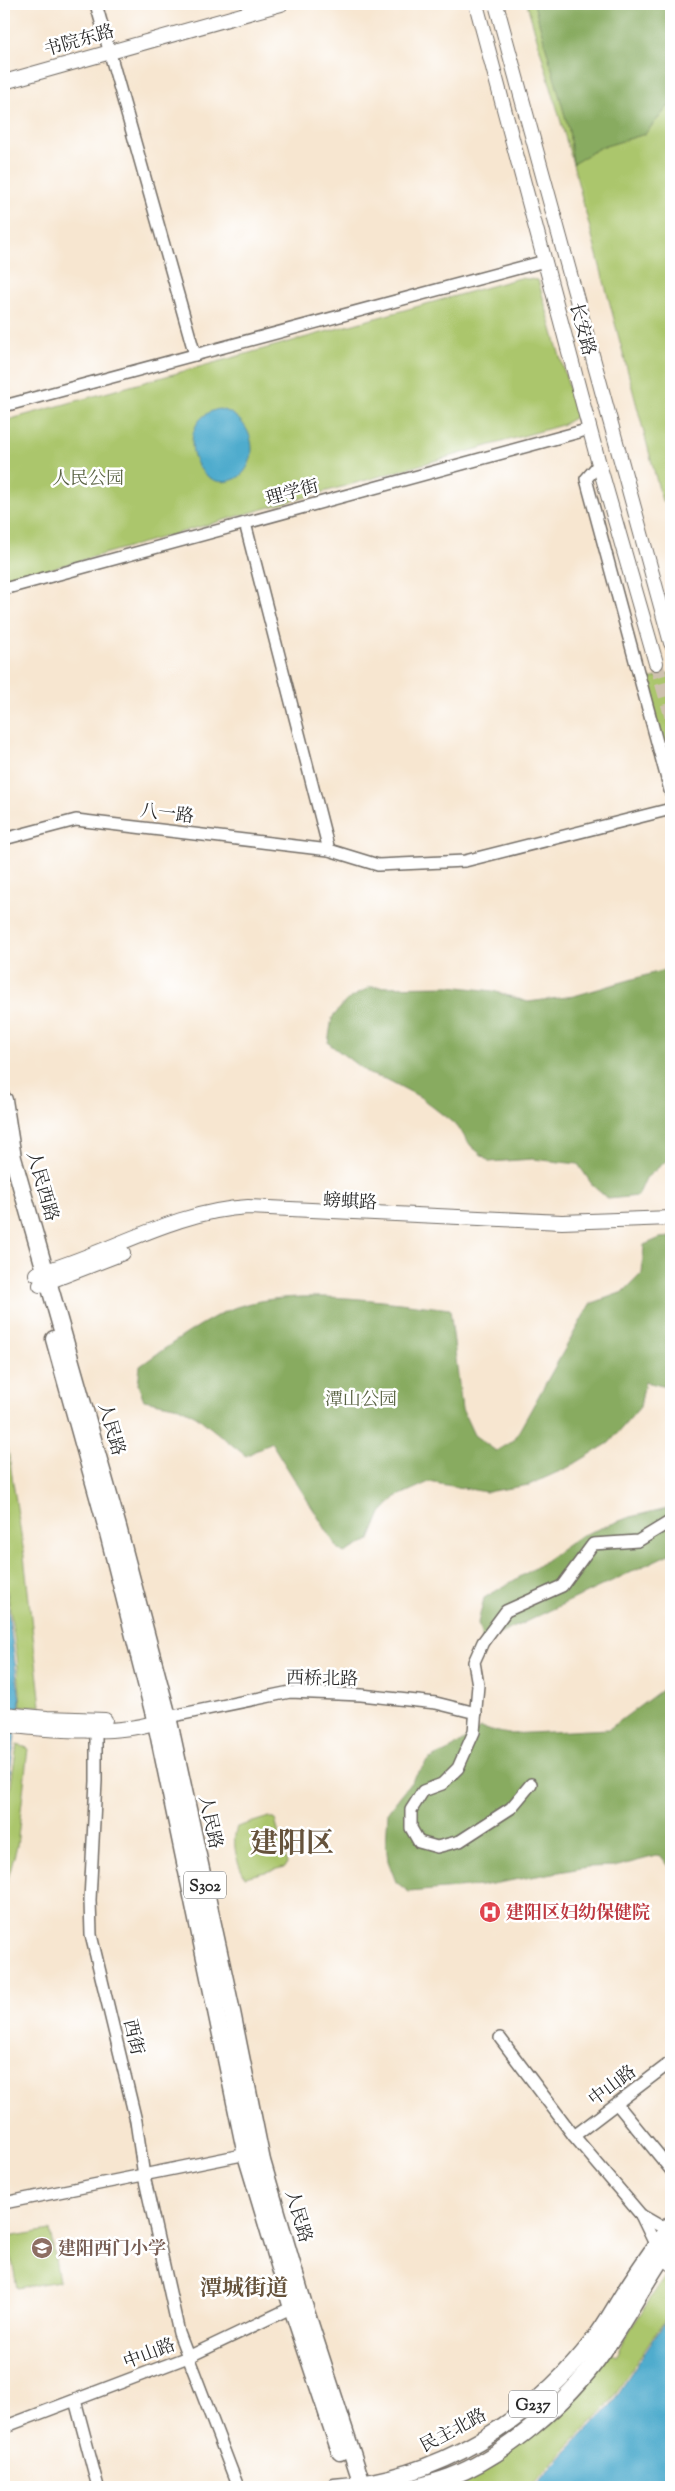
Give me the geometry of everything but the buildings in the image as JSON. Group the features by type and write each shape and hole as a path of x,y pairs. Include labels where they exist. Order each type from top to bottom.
{"highway":[{"name":"人民西路","path":"4,1100 13,1158 43,1278"},
{"name":"人民西路","path":"4,1161 43,1278"},
{"name":"人民路","path":"43,1278 118,1527 159,1719 230,2003 253,2153 298,2305 357,2486"},
{"name":"民主北路","path":"334,2487 357,2486 406,2475 444,2461 487,2437 527,2409 566,2374 595,2339 667,2242"},
{"name":"G237","path":"417,2487 451,2477 494,2454 550,2410 574,2387 602,2354 667,2242"}],"main road":[{"name":"书院东路","path":"4,82 109,48 258,4"},
{"name":"书院东路","path":"4,76 281,4"},
{"name":"长安路","path":"476,4 599,464 656,663"},
{"name":"长安路","path":"496,4 671,643"},
{"path":"43,1278 172,1222 221,1208 248,1206 562,1222 671,1218"},
{"name":"螃蜞路","path":"43,1278 91,1267 171,1231 215,1218 250,1214 537,1229 671,1226"},
{"path":"4,1714 46,1724"},
{"path":"4,1725 96,1725 159,1719"}],"street":[{"path":"96,4 195,355"},
{"path":"4,406 545,261"},
{"name":"理学街","path":"4,589 590,429"},
{"path":"599,464 586,479 671,794"},
{"path":"246,523 329,850"},
{"name":"八一路","path":"4,839 76,820 329,850 378,865 465,861 671,809"},
{"path":"531,1784 511,1808 460,1841 437,1847 419,1842 411,1828 411,1810 423,1791 442,1784 458,1768 474,1732 478,1685 474,1662 484,1642 506,1611 562,1586 593,1544 638,1541 671,1522"},
{"name":"西桥北路","path":"159,1719 290,1692 360,1695 436,1703 476,1713"},
{"name":"西街","path":"96,1725 90,1900 91,1935 134,2114 144,2176 167,2285 188,2357 238,2487"},
{"path":"500,2038 574,2136 641,2215 667,2242"},
{"name":"中山路","path":"574,2136 671,2062"},
{"path":"616,2104 671,2170"},
{"path":"4,2203 253,2153"},
{"path":"641,2215 667,2242"},
{"name":"中山路","path":"4,2427 188,2357 298,2305"},
{"path":"75,2400 98,2487"}],"green space":[{"path":"527,4 534,4 569,130 573,163 599,148 645,134 671,103 671,507 662,501 573,164"},
{"path":"534,4 671,4 671,103 645,134 599,148 573,164 569,130"},
{"name":"人民公园","path":"520,278 538,280 577,416 562,425 4,582 4,421"},
{"path":"671,673 671,778 646,680"},
{"path":"671,968 671,1157 646,1178 638,1196 608,1199 593,1186 578,1164 533,1159 490,1162 471,1146 457,1126 420,1097 388,1080 369,1074 328,1043 332,1018 346,1001 370,987 450,986 493,991 528,1002 574,996"},
{"name":"潭山公园","path":"671,1237 671,1388 645,1382 640,1407 609,1443 569,1467 529,1485 486,1492 429,1482 396,1497 381,1513 370,1540 344,1553 338,1549 271,1442 246,1456 196,1416 179,1407 144,1400 138,1385 140,1366 202,1324 224,1312 248,1304 275,1299 335,1297 450,1309 462,1409 474,1435 496,1451 514,1440 590,1304 623,1292 642,1273 644,1245 660,1238"},
{"path":"4,1424 23,1547 41,1706 21,1706 17,1656 7,1591 4,1591"},
{"path":"671,1494 671,1553 483,1642 478,1623 484,1598 535,1568 580,1536 630,1517 667,1508"},
{"path":"671,1683 671,1869 660,1855 618,1866 587,1867 481,1886 409,1892 396,1882 388,1861 386,1844 388,1812 428,1760 453,1748 480,1728 508,1734 609,1729"},
{"path":"17,1745 28,1748 17,1846 4,1893 4,1830"},
{"path":"269,1817 275,1820 287,1863 285,1867 245,1877 236,1853 235,1833 237,1827"},
{"path":"50,2230 59,2281 17,2288 8,2237"},
{"path":"671,2267 671,2311 607,2406 530,2487 430,2487 494,2458 608,2351 616,2355 624,2339"}],"water":[{"path":"219,409 227,411 240,420 249,434 252,450 250,461 243,473 238,478 221,482 208,477 199,467 194,454 192,440 195,427 204,416"},
{"path":"4,1592 6,1594 20,1701 4,1813"},
{"path":"671,2313 671,2487 533,2487 610,2406"}],"tunnel":[{"path":"656,663 671,715"}],"place":[{"name":"建阳区妇幼保健院","path":"490,1912"},
{"name":"建阳西门小学","path":"42,2248"}],"district":[{"name":"建阳区","path":"292,1842"},
{"name":"潭城街道","path":"244,2287"}]}
